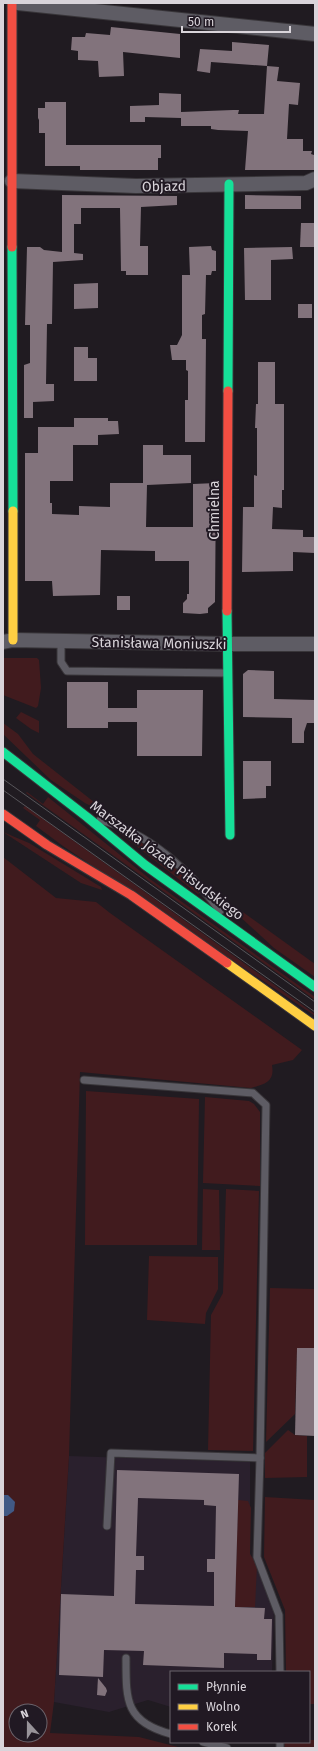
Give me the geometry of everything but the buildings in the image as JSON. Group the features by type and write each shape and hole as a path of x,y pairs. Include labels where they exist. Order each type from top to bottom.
{"street":[{"path":"8,641 8,233 12,181 12,3"},
{"path":"18,3 106,8 315,34"},
{"name":"Objazd","path":"12,181 136,186 306,183 315,179"},
{"name":"Chmielna","path":"229,184 227,644 230,835"},
{"name":"Stanisława Moniuszki","path":"8,641 315,644"},
{"name":"Marszałka Józefa Piłsudskiego","path":"3,752 87,817 145,865 315,987"},
{"path":"3,814 47,845 131,895 315,1026"}],"lane":[{"path":"61,641 61,662 68,671 228,673"},
{"path":"87,817 116,824 149,842 204,890 233,929"},
{"path":"3,824 22,828"},
{"path":"84,1080 254,1093 266,1104 257,1557 279,1615 280,1671"},
{"path":"107,1526 111,1453 260,1458"},
{"path":"126,1658 126,1687 134,1713 144,1723 170,1734"},
{"path":"208,1743 227,1748"}],"shaded area":[{"path":"3,658 37,658 39,660 41,688 38,706 36,708 3,695"},
{"path":"21,712 39,721 39,733 16,718"},
{"path":"3,723 18,734 33,754 113,817 85,803 51,780 3,734"},
{"path":"27,792 43,804 48,797 150,879 315,997 315,1000 26,793"},
{"path":"25,806 315,1014 315,1016 63,846 36,826 40,820 23,808"},
{"path":"120,829 176,867 201,892 198,894 118,832"},
{"path":"3,832 29,843 101,887 102,890 81,883"},
{"path":"3,857 56,898 96,902 302,1050 293,1060 272,1065 273,1071 270,1079 261,1085 251,1088 80,1072 69,1456 54,1702 50,1733 139,1737 182,1748 3,1748"},
{"path":"240,910 315,964 315,977 274,948 237,914"},
{"path":"86,1091 199,1099 197,1245 85,1245"},
{"path":"205,1097 249,1101 254,1104 260,1112 260,1186 203,1183"},
{"path":"203,1189 219,1190 220,1250 202,1250"},
{"path":"226,1189 259,1191 253,1451 208,1450 211,1315 223,1293"},
{"path":"149,1256 218,1257 218,1289 206,1313 205,1324 147,1320"},
{"path":"270,1288 315,1289 315,1348 297,1348 295,1414 266,1442"},
{"path":"288,1430 295,1435 307,1436 307,1477 265,1478 265,1453"},
{"path":"69,1456 250,1462 250,1554 274,1608 272,1671 170,1671 170,1707 148,1700 109,1712 54,1702"},
{"path":"265,1497 315,1500 315,1704 310,1704 310,1671 286,1671 285,1610 264,1557"},
{"path":"238,1500 248,1501 251,1508 250,1554 257,1565 255,1607 235,1607"},
{"path":"310,1740 315,1740 315,1748 285,1748 284,1743 310,1743"}],"water":[{"path":"3,1495 8,1495 15,1502 14,1511 7,1516 3,1516"}],"tram line":[{"path":"3,779 315,1002"},
{"path":"3,790 315,1012"}],"traffic: fast":[{"path":"228,391 229,184"},
{"path":"12,247 13,511"},
{"path":"227,611 230,835"},
{"path":"3,752 87,817 145,865 315,987"}],"traffic: slow":[{"path":"13,511 13,640"},
{"path":"227,963 315,1026"}],"traffic: jam":[{"path":"12,3 12,247"},
{"path":"227,611 228,391"},
{"path":"3,814 47,845 131,895 227,963"}]}
